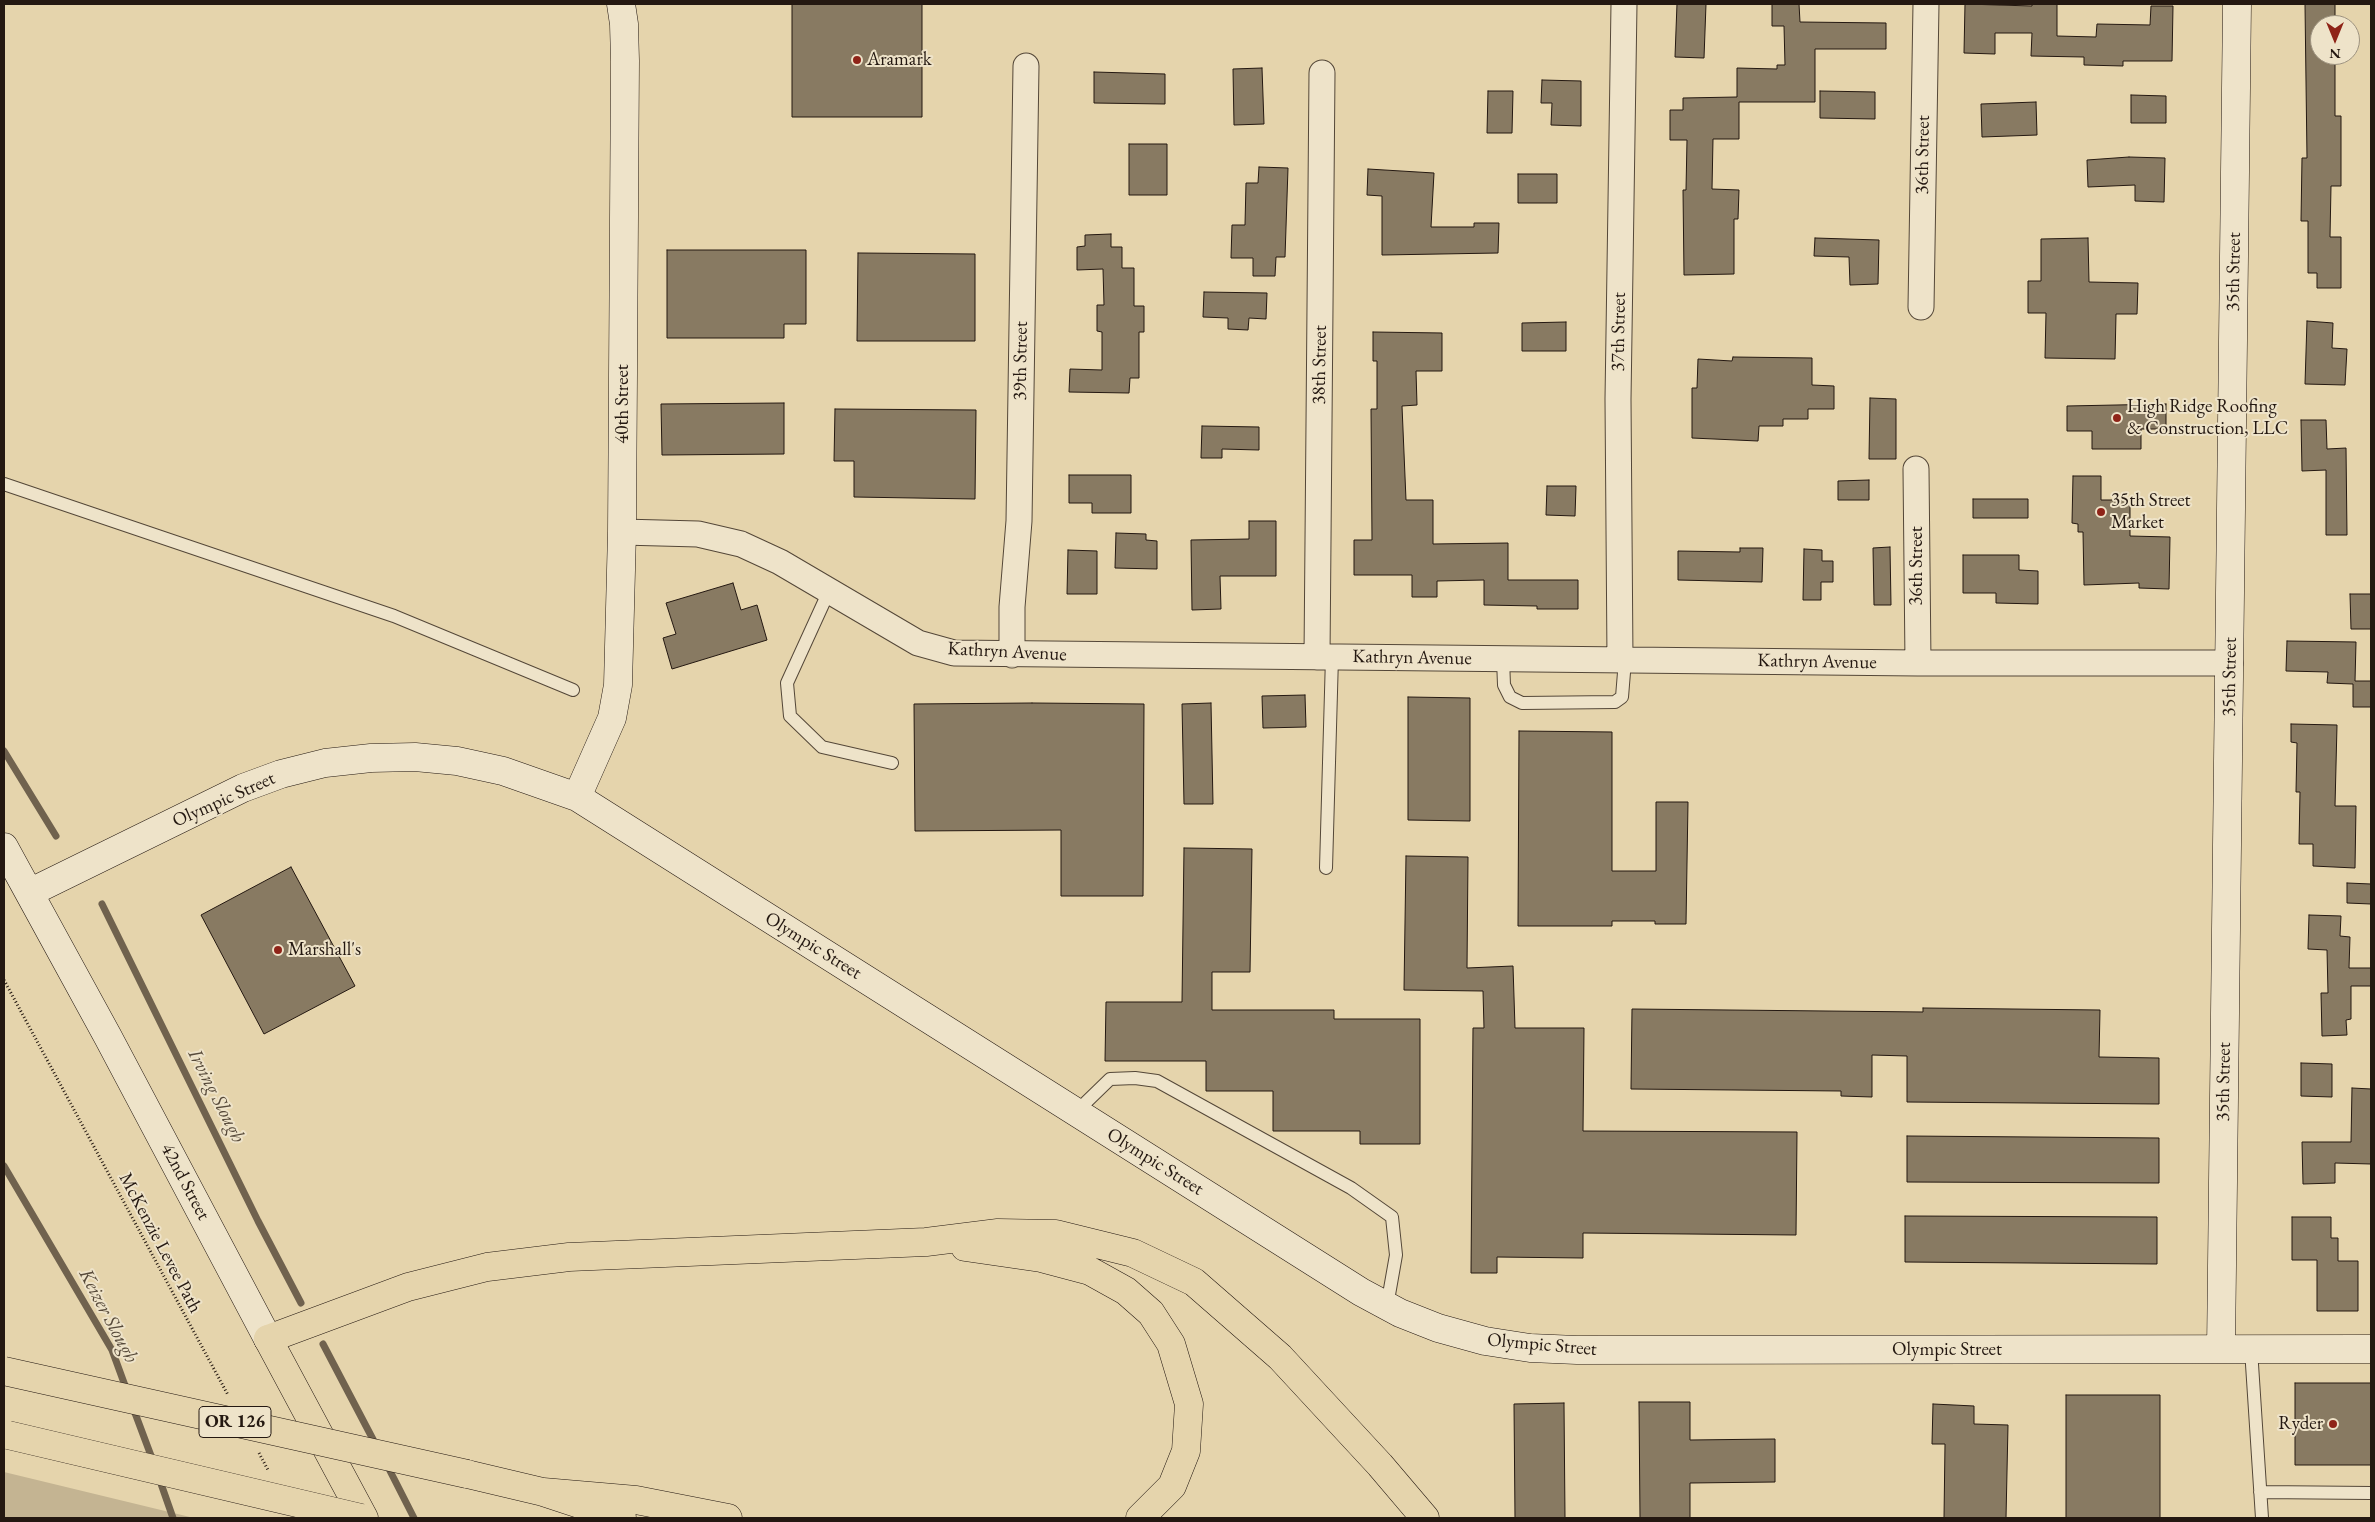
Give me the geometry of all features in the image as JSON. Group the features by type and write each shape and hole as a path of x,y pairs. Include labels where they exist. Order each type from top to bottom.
{"main road":[{"name":"40th Street","path":"577,797 612,718 618,685 622,532 625,61 624,24 621,4"},
{"name":"35th Street","path":"2221,1350 2237,4"},
{"name":"Olympic Street","path":"30,892 243,788 281,774 325,763 371,758 415,756 457,761 503,771 577,797 1361,1292 1387,1306 1438,1328 1485,1341 1530,1348 1577,1350 2371,1349"},
{"name":"42nd Street","path":"4,847 30,892 363,1518"},
{"path":"268,1339 408,1287 488,1267 569,1257 926,1242 998,1233 1056,1234 1133,1253 1194,1282 1280,1357 1380,1465 1425,1518"},
{"path":"926,1242 1041,1258 1090,1270 1126,1291 1151,1313 1171,1344 1189,1404 1186,1451 1172,1486 1140,1518"},
{"name":"OR 126","path":"4,1371 543,1492 622,1518"},
{"path":"6,1434 363,1518"},
{"path":"543,1492 636,1500 728,1518"}],"street":[{"name":"37th Street","path":"1623,660 1618,399 1624,4"},
{"name":"36th Street","path":"1921,307 1926,4"},
{"name":"39th Street","path":"1012,655 1012,607 1019,522 1026,66"},
{"name":"38th Street","path":"1322,74 1324,657"},
{"name":"36th Street","path":"1916,469 1918,663"},
{"name":"Kathryn Avenue","path":"622,532 698,534 740,544 780,562 918,643 954,653 1918,663 2230,663"}],"lane":[{"path":"4,484 394,616 573,690"},
{"path":"829,591 786,683 790,716 822,747 892,763"},
{"path":"1324,657 1326,868"},
{"path":"1503,659 1504,685 1510,697 1522,703 1615,702 1622,698 1623,660"},
{"path":"1076,1112 1110,1079 1135,1078 1157,1081 1351,1188 1392,1217 1396,1255 1387,1306"},
{"path":"2251,1350 2262,1518"},
{"path":"2260,1492 2371,1493"}],"path":[{"name":"McKenzie Levee Path","path":"4,980 231,1401"},
{"path":"258,1451 272,1476"}],"shaded area":[{"path":"4,1472 194,1518 4,1518"}],"building":[{"name":"Aramark","path":"792,4 922,4 922,117 792,117"},
{"path":"1677,4 1706,4 1704,58 1675,57"},
{"path":"1772,4 1799,4 1800,22 1886,23 1886,49 1815,49 1815,102 1739,102 1739,139 1713,139 1712,189 1739,190 1738,219 1734,219 1734,274 1684,275 1683,190 1686,190 1687,140 1670,140 1670,110 1683,110 1683,98 1737,97 1737,68 1777,69 1777,65 1785,65 1784,26 1772,26"},
{"path":"1965,4 2032,6 2032,4 2057,4 2057,36 2096,37 2097,24 2150,25 2151,6 2173,6 2172,61 2123,61 2123,66 2084,65 2084,57 2031,56 2032,33 1995,33 1995,54 1964,53"},
{"path":"2305,4 2335,4 2335,15 2310,15 2310,65 2335,65 2335,116 2341,116 2341,186 2331,186 2330,237 2341,237 2341,288 2317,288 2317,273 2308,273 2308,221 2301,221 2302,158 2307,158"},
{"path":"1262,68 1264,124 1234,125 1233,69"},
{"path":"1094,72 1165,74 1165,104 1094,103"},
{"path":"1542,80 1581,81 1581,126 1551,125 1552,103 1541,103"},
{"path":"1488,91 1513,91 1512,133 1487,133"},
{"path":"1820,91 1875,92 1875,119 1820,118"},
{"path":"2131,95 2166,96 2166,123 2131,123"},
{"path":"2036,102 2037,135 1982,137 1981,104"},
{"path":"1129,144 1167,144 1167,195 1129,195"},
{"path":"2129,157 2165,158 2164,202 2135,201 2135,185 2088,187 2087,160"},
{"path":"1259,167 1288,168 1285,257 1276,257 1275,276 1253,276 1253,258 1231,258 1232,225 1245,225 1246,183 1258,183"},
{"path":"1368,169 1434,173 1431,227 1474,227 1474,223 1499,223 1498,253 1382,255 1382,196 1367,195"},
{"path":"1518,174 1557,174 1557,203 1518,203"},
{"path":"1111,234 1111,247 1122,247 1122,268 1134,268 1134,306 1144,306 1144,332 1139,332 1139,378 1130,378 1129,393 1069,392 1070,369 1102,370 1102,332 1097,331 1097,305 1104,305 1103,269 1077,270 1077,247 1085,246 1085,235"},
{"path":"1815,238 1879,240 1878,284 1850,285 1849,257 1814,256"},
{"path":"2088,238 2089,282 2138,283 2137,314 2116,314 2115,359 2045,358 2046,313 2028,313 2028,281 2041,281 2041,239"},
{"path":"667,250 806,250 806,324 784,324 784,338 667,338"},
{"path":"858,253 975,254 975,341 857,341"},
{"path":"1204,292 1267,293 1266,319 1249,318 1248,330 1228,329 1228,318 1203,317"},
{"path":"2307,321 2333,323 2332,348 2347,349 2345,385 2305,384"},
{"path":"1566,322 1566,351 1522,351 1522,323"},
{"path":"1373,332 1442,333 1442,371 1416,371 1417,405 1402,406 1406,500 1433,500 1433,544 1508,543 1508,580 1578,580 1578,609 1537,609 1537,606 1484,605 1484,580 1437,581 1437,597 1412,597 1412,575 1354,575 1354,540 1372,540 1371,409 1377,409 1377,361 1373,361"},
{"path":"1733,357 1812,358 1812,385 1834,386 1834,409 1808,409 1808,419 1783,419 1783,426 1759,426 1758,441 1692,438 1692,388 1697,388 1698,359 1732,361"},
{"path":"1870,398 1896,399 1896,459 1869,459"},
{"path":"784,403 784,454 662,455 661,404"},
{"name":"High Ridge Roofing & Construction, LLC","path":"2166,404 2166,429 2141,429 2141,449 2092,449 2092,431 2067,431 2067,406"},
{"path":"835,409 976,410 975,499 854,497 854,461 834,461"},
{"path":"2301,420 2326,420 2327,449 2346,448 2347,535 2326,535 2326,470 2302,471"},
{"path":"1202,426 1259,427 1259,450 1222,449 1222,458 1201,458"},
{"path":"1069,475 1131,475 1131,513 1092,513 1092,503 1069,503"},
{"path":"2073,476 2101,476 2101,500 2130,500 2130,536 2170,537 2169,589 2139,588 2139,583 2084,585 2083,532 2078,532 2078,524 2072,523"},
{"path":"1869,480 1869,500 1838,500 1838,481"},
{"path":"1547,486 1576,486 1575,516 1546,515"},
{"path":"1973,499 2028,499 2028,518 1973,518"},
{"path":"1249,521 1276,521 1276,576 1220,576 1221,609 1192,610 1191,540 1249,539"},
{"path":"1116,533 1146,534 1146,540 1157,541 1157,569 1115,568"},
{"path":"1890,547 1891,605 1874,605 1873,548"},
{"path":"1740,548 1763,548 1762,582 1678,580 1678,551 1740,552"},
{"path":"1804,549 1822,550 1822,561 1833,561 1833,582 1821,582 1821,600 1803,600"},
{"path":"1068,550 1097,551 1097,594 1067,594"},
{"path":"1963,555 2019,555 2019,570 2038,571 2038,604 1996,603 1996,593 1963,593"},
{"path":"733,583 741,610 757,605 767,640 672,669 663,638 676,634 666,603"},
{"path":"2350,594 2371,594 2371,629 2351,629"},
{"path":"2287,641 2356,642 2355,681 2371,681 2371,707 2353,707 2353,684 2327,683 2328,672 2286,671"},
{"path":"1305,695 1306,727 1263,728 1262,696"},
{"path":"1408,697 1470,698 1470,821 1408,820"},
{"path":"1211,703 1213,804 1184,804 1182,704"},
{"path":"914,704 1144,704 1143,896 1061,896 1061,830 915,831"},
{"path":"2291,724 2337,725 2335,806 2356,806 2355,868 2313,866 2313,844 2299,844 2300,792 2296,792 2297,743 2291,742"},
{"path":"1519,731 1612,732 1612,871 1656,871 1656,802 1688,802 1686,924 1655,924 1655,921 1612,921 1612,926 1518,926"},
{"path":"1184,848 1252,849 1250,972 1212,972 1212,1010 1334,1010 1334,1019 1420,1019 1420,1144 1360,1144 1360,1131 1273,1131 1273,1091 1206,1091 1206,1061 1105,1061 1106,1002 1182,1002"},
{"path":"1406,856 1468,857 1467,968 1513,966 1515,1028 1584,1028 1583,1131 1797,1132 1796,1235 1583,1233 1583,1258 1497,1257 1497,1273 1471,1273 1473,1028 1484,1028 1483,991 1404,990"},
{"name":"Marshall's","path":"291,867 355,986 264,1034 201,915"},
{"path":"2347,883 2371,884 2371,904 2347,903"},
{"path":"2309,915 2341,916 2340,936 2350,937 2349,968 2371,968 2371,986 2351,986 2351,1019 2346,1020 2347,1035 2322,1036 2321,993 2328,993 2327,950 2308,949"},
{"path":"1923,1008 2100,1010 2099,1057 2159,1058 2159,1104 1907,1102 1907,1056 1872,1055 1872,1097 1841,1096 1841,1091 1631,1089 1632,1009 1923,1012"},
{"path":"2301,1063 2332,1064 2332,1097 2301,1096"},
{"path":"2352,1088 2371,1089 2371,1164 2335,1163 2335,1183 2303,1184 2302,1142 2351,1142"},
{"path":"1907,1136 2159,1138 2159,1183 1907,1182"},
{"path":"1905,1216 2157,1217 2157,1264 1905,1262"},
{"path":"2292,1217 2331,1217 2331,1238 2338,1238 2338,1261 2358,1261 2358,1311 2317,1311 2317,1260 2292,1260"},
{"name":"Ryder","path":"2295,1383 2371,1383 2371,1465 2295,1465"},
{"path":"2066,1395 2160,1395 2160,1518 2066,1518"},
{"path":"1639,1402 1690,1402 1690,1440 1775,1439 1775,1482 1690,1483 1690,1518 1640,1518"},
{"path":"1564,1403 1565,1518 1515,1518 1514,1404"},
{"path":"1933,1404 1974,1406 1974,1424 2008,1425 2006,1518 1944,1518 1945,1444 1932,1444"}],"waterway":[{"name":"Irving Slough","path":"4,751 56,836"},
{"name":"Irving Slough","path":"102,904 258,1221 301,1303"},
{"name":"Keizer Slough","path":"4,1166 112,1350 127,1391"},
{"name":"Irving Slough","path":"323,1344 377,1447"},
{"name":"Keizer Slough","path":"132,1405 153,1461"},
{"name":"Irving Slough","path":"386,1463 414,1518"},
{"name":"Keizer Slough","path":"159,1478 173,1518"}],"place":[{"name":"Aramark","path":"857,60"},
{"name":"High Ridge Roofing & Construction, LLC","path":"2117,418"},
{"name":"35th Street Market","path":"2101,512"},
{"name":"Marshall's","path":"278,950"},
{"name":"Ryder","path":"2333,1424"}]}
